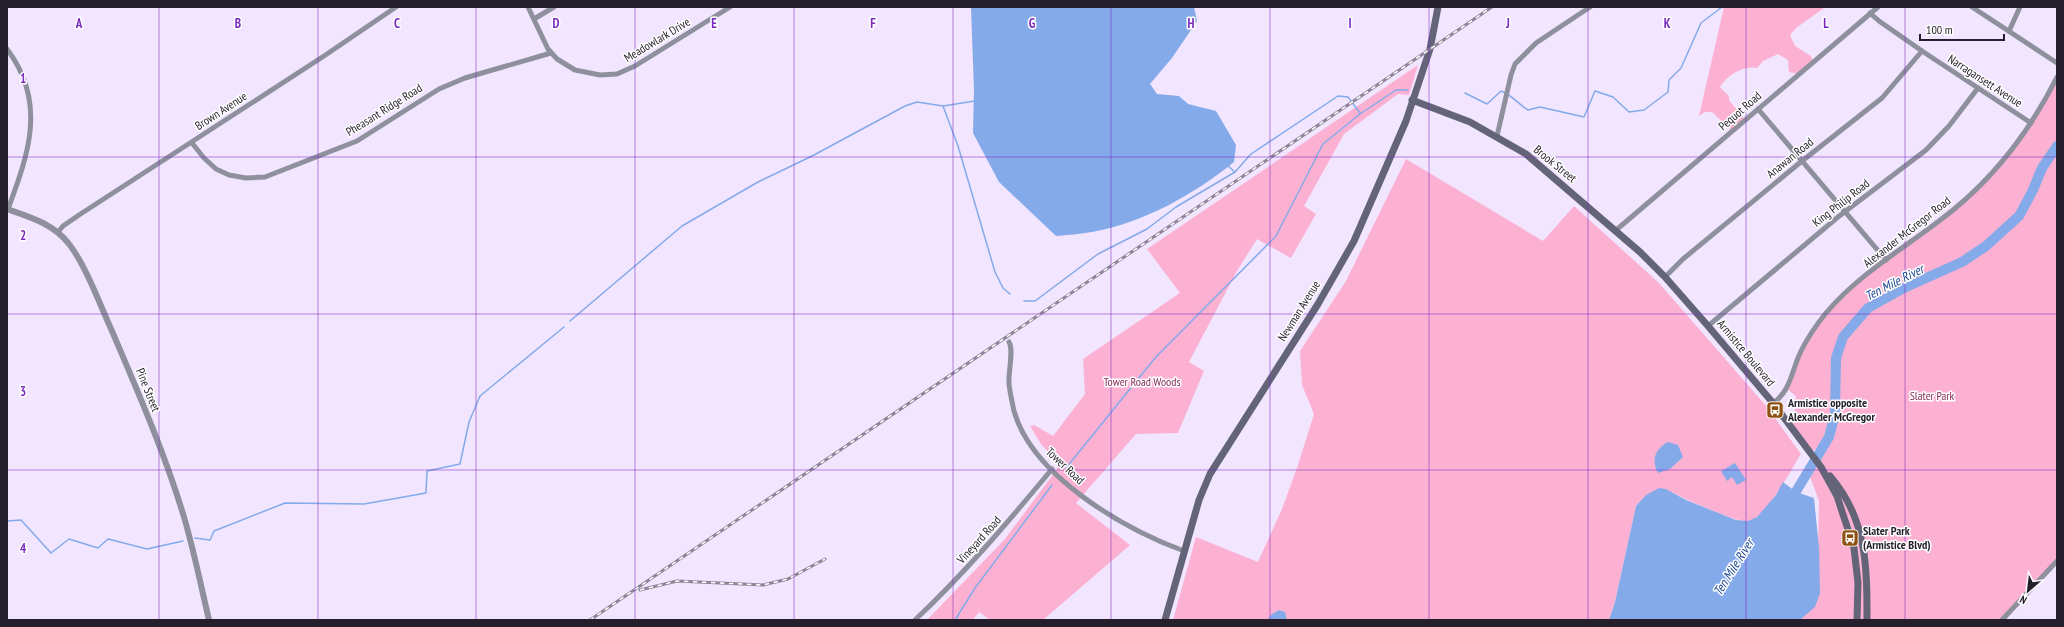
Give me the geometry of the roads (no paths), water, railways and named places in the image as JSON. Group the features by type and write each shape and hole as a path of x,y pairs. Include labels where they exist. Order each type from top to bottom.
{"main road":[{"name":"Newman Avenue","path":"1165,620 1199,500 1210,474 1318,304 1354,241 1385,172 1406,121 1430,49 1438,7"},
{"name":"Brook Street","path":"1412,100 1470,122 1497,136 1526,154 1556,178 1665,276"},
{"name":"Armistice Boulevard","path":"1665,276 1773,403 1821,467 1838,486 1854,512 1866,559 1868,589 1867,620"},
{"name":"Armistice Boulevard","path":"1821,467 1837,496 1853,540 1858,583 1858,620"}],"street":[{"name":"Brown Avenue","path":"58,232 63,226 79,215 192,143 396,7"},
{"name":"Meadowlark Drive","path":"528,7 551,53 564,64 583,73 600,75 617,74 635,66 730,7"},
{"path":"534,19 554,7"},
{"path":"1497,136 1507,89 1515,64 1528,49 1590,7"},
{"name":"Pequot Road","path":"1615,231 1878,7"},
{"path":"1972,7 2057,63"},
{"path":"2009,31 2020,7"},
{"name":"Narragansett Avenue","path":"1870,13 1878,22 2031,123"},
{"path":"7,49 21,72 29,95 32,112 30,144 7,209"},
{"name":"Anawan Road","path":"1665,276 1683,259 1802,161 1882,98 1911,66 1922,51"},
{"name":"Pheasant Ridge Road","path":"192,143 204,158 216,169 229,175 246,178 265,177 357,141 439,89 465,78 551,53"},
{"name":"Alexander McGregor Road","path":"1773,403 1786,391 1802,349 1825,314 1844,294 1886,260 1940,220 1974,191 2008,154 2031,123 2057,77"},
{"name":"King Philip Road","path":"1708,326 1845,211 1926,150 1949,126 1978,88"},
{"path":"1758,109 1886,260"},
{"name":"Pine Street","path":"7,209 48,226 58,232 70,244 100,304 164,459 185,519 209,620"},
{"name":"Tower Road","path":"1009,342 1012,347 1009,385 1018,424 1030,445 1052,469 1081,494 1130,526 1160,542 1184,551"},
{"name":"Vineyard Road","path":"916,620 972,564 1052,469"},
{"path":"2002,620 2057,561"}],"water":[{"path":"971,7 1194,7 1197,21 1172,58 1150,84 1157,94 1179,96 1188,104 1216,111 1236,145 1234,162 1203,185 1168,206 1130,222 1088,233 1056,236 999,182 973,133 974,90"},
{"path":"1668,442 1678,445 1683,457 1670,469 1658,473 1655,464 1657,451"},
{"path":"1735,463 1746,480 1737,485 1732,477 1727,481 1721,471"},
{"path":"1783,482 1796,492 1814,498 1819,548 1820,593 1815,607 1801,619 1609,620 1615,602 1636,506 1646,495 1659,488 1666,489 1686,500 1736,520 1748,521 1757,517 1776,495"},
{"path":"1279,610 1285,612 1287,620 1267,620 1272,614"}],"waterway":[{"path":"1465,93 1487,104 1501,91 1528,110 1540,107 1584,117 1595,91 1613,97 1629,112 1644,110 1668,92 1669,80 1681,68 1701,23 1722,7"},
{"path":"1066,468 1155,358 1276,236 1323,144 1360,114 1396,90 1408,90"},
{"path":"1024,301 1035,301 1098,254 1147,229 1176,207 1235,172 1251,154 1338,96 1348,97 1360,113"},
{"path":"570,321 682,226 758,182 814,155 905,106 917,102 943,106 975,101"},
{"path":"943,106 958,146 995,272 1003,288 1010,294"},
{"name":"Ten Mile River","path":"1789,503 1829,437 1835,414 1836,358 1843,337 1868,308 1904,288 1962,262 1986,246 2019,216 2033,190 2042,168 2057,146"},
{"path":"1227,165 1235,172"},
{"path":"195,538 210,540 214,531 285,503 364,504 426,493 427,471 460,464 469,422 480,396 564,327"},
{"path":"955,620 975,588 1052,485"},
{"path":"7,521 21,520 51,553 69,539 98,548 108,539 147,549 183,541"}],"railway":[{"path":"590,620 1492,7"},
{"path":"640,590 677,581 763,585 788,579 825,559"}],"place":[{"name":"Armistice opposite Alexander McGregor","path":"1775,410"},
{"name":"Slater Park (Armistice Blvd)","path":"1850,538"}],"park label":[{"name":"Tower Road Woods","path":"1142,382"},
{"name":"Slater Park","path":"1932,396"}]}
